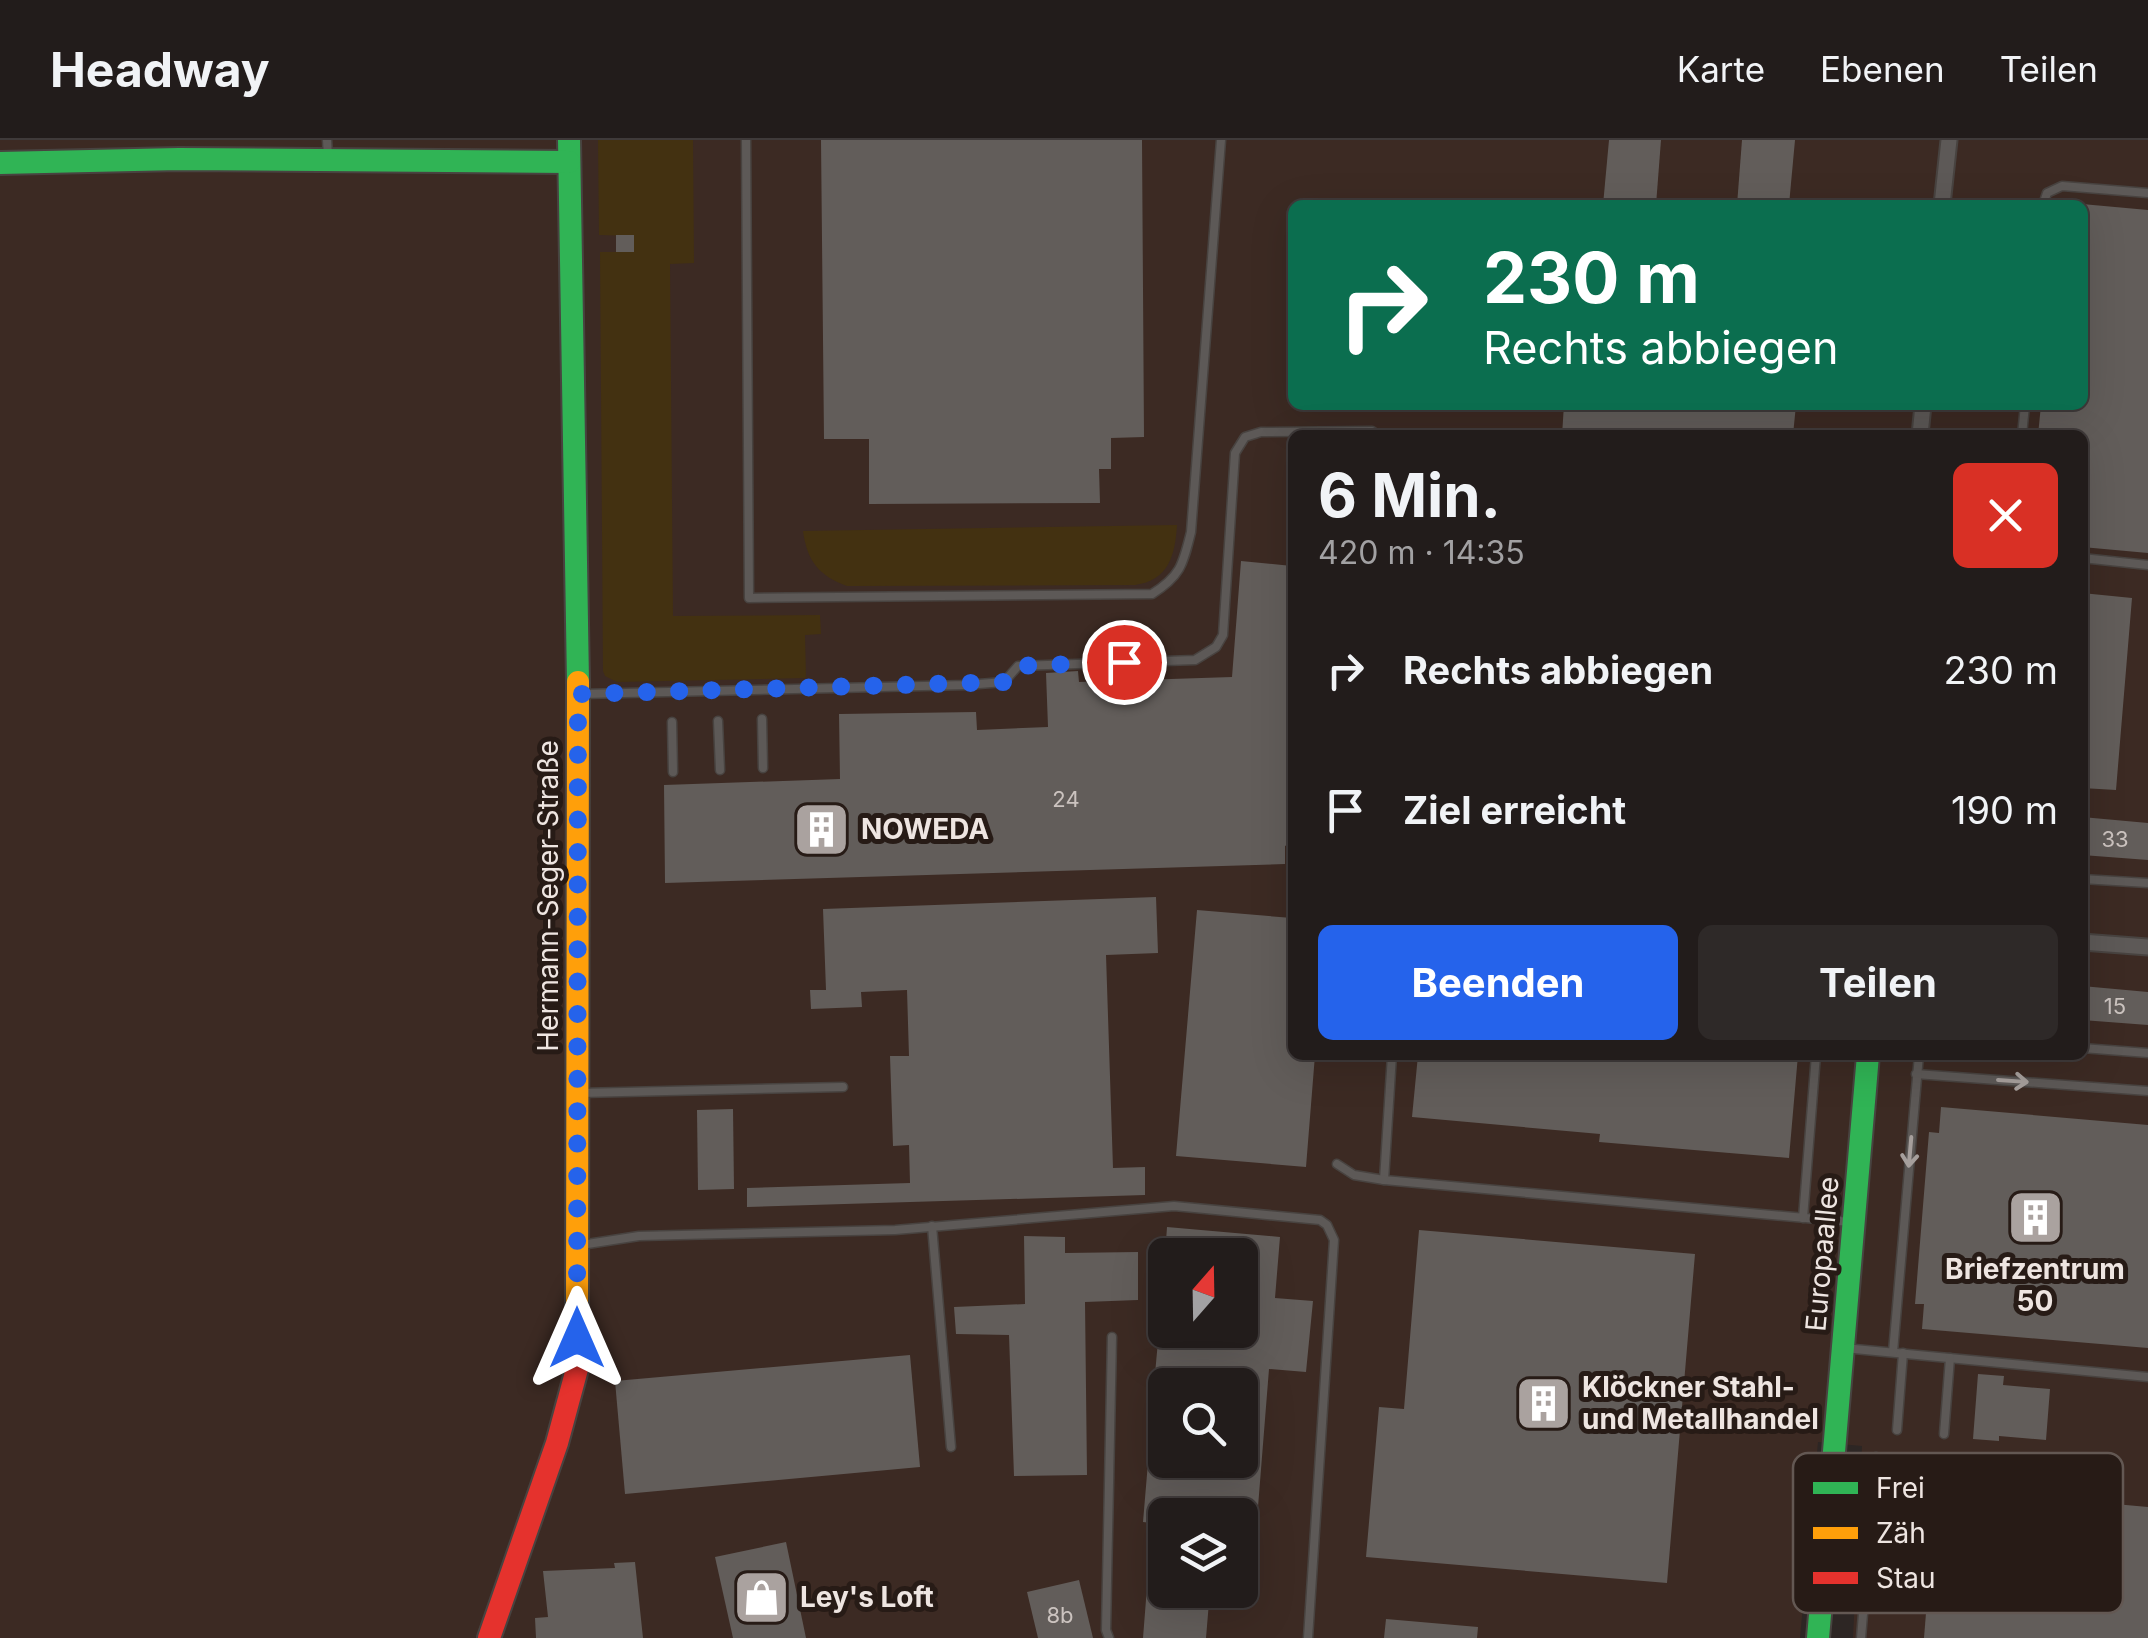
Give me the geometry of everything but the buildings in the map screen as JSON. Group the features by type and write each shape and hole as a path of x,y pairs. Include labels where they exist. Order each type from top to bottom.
{"street":[{"path":"1943,200 1949,140"},
{"path":"0,163 179,150 569,151"},
{"name":"Hermann-Seger-Straße","path":"489,1638 557,1442 577,1369 578,694 569,151"},
{"path":"2088,942 2148,947"},
{"name":"Europaallee","path":"1835,1453 1868,1060"},
{"name":"Europaallee","path":"1818,1638 1820,1613"}],"lane":[{"path":"746,140 749,598 1152,594 1173,581 1184,562 1191,532 1222,140"},
{"path":"2045,200 2047,193 2062,186 2148,193"},
{"path":"578,694 985,684 1004,682 1018,666 1195,660 1216,647 1222,636 1234,453 1245,437 1261,432 1288,432"},
{"path":"2088,559 2148,566"},
{"path":"762,719 763,768"},
{"path":"718,721 720,770"},
{"path":"672,722 672,772"},
{"path":"2088,879 2148,883"},
{"path":"2088,1048 2148,1053"},
{"path":"1384,1180 1392,1060"},
{"path":"1803,1218 1816,1060"},
{"path":"1897,1430 1898,1353 1918,1060"},
{"path":"1916,1074 2148,1091"},
{"path":"576,1093 843,1087"},
{"path":"1338,1164 1354,1175 1384,1180 1854,1222"},
{"path":"576,1246 639,1236 932,1226 1174,1206 1313,1218 1327,1225 1334,1240 1308,1638"},
{"path":"932,1226 951,1448"},
{"path":"1108,1638 1112,1337"},
{"path":"1844,1348 2148,1376"},
{"path":"1944,1434 1950,1358"},
{"path":"1862,1638 1864,1613"}],"shaded area":[{"path":"0,140 2148,140 2148,1638 1853,1638 1854,1613 2123,1613 2123,1453 1862,1453 1862,1446 1818,1442 1817,1453 1793,1453 1793,1613 1802,1613 1800,1638 0,1638"},
{"path":"598,140 693,140 694,263 670,264 673,616 820,615 821,634 805,635 806,678 617,682 603,671 600,252 633,252 634,236 599,235"},
{"path":"1177,525 1174,546 1163,572 1135,585 847,586 816,566 803,531"}],"traffic: fast":[{"path":"569,140 578,682"},
{"path":"0,163 179,159 569,162"},
{"path":"1834,1453 1868,1060"},
{"path":"1818,1638 1820,1613"}],"traffic: slow":[{"path":"577,1321 578,682"}],"traffic: jam":[{"path":"489,1638 557,1443 577,1369 577,1321"}],"place":[{"name":"NOWEDA","path":"822,829"},
{"name":"Briefzentrum 50","path":"2035,1218"},
{"name":"Klöckner Stahl- und Metallhandel","path":"1543,1403"},
{"name":"Ley's Loft","path":"761,1597"}],"route":[{"path":"577,1338 578,694 1004,682 1018,666 1124,662"}]}
